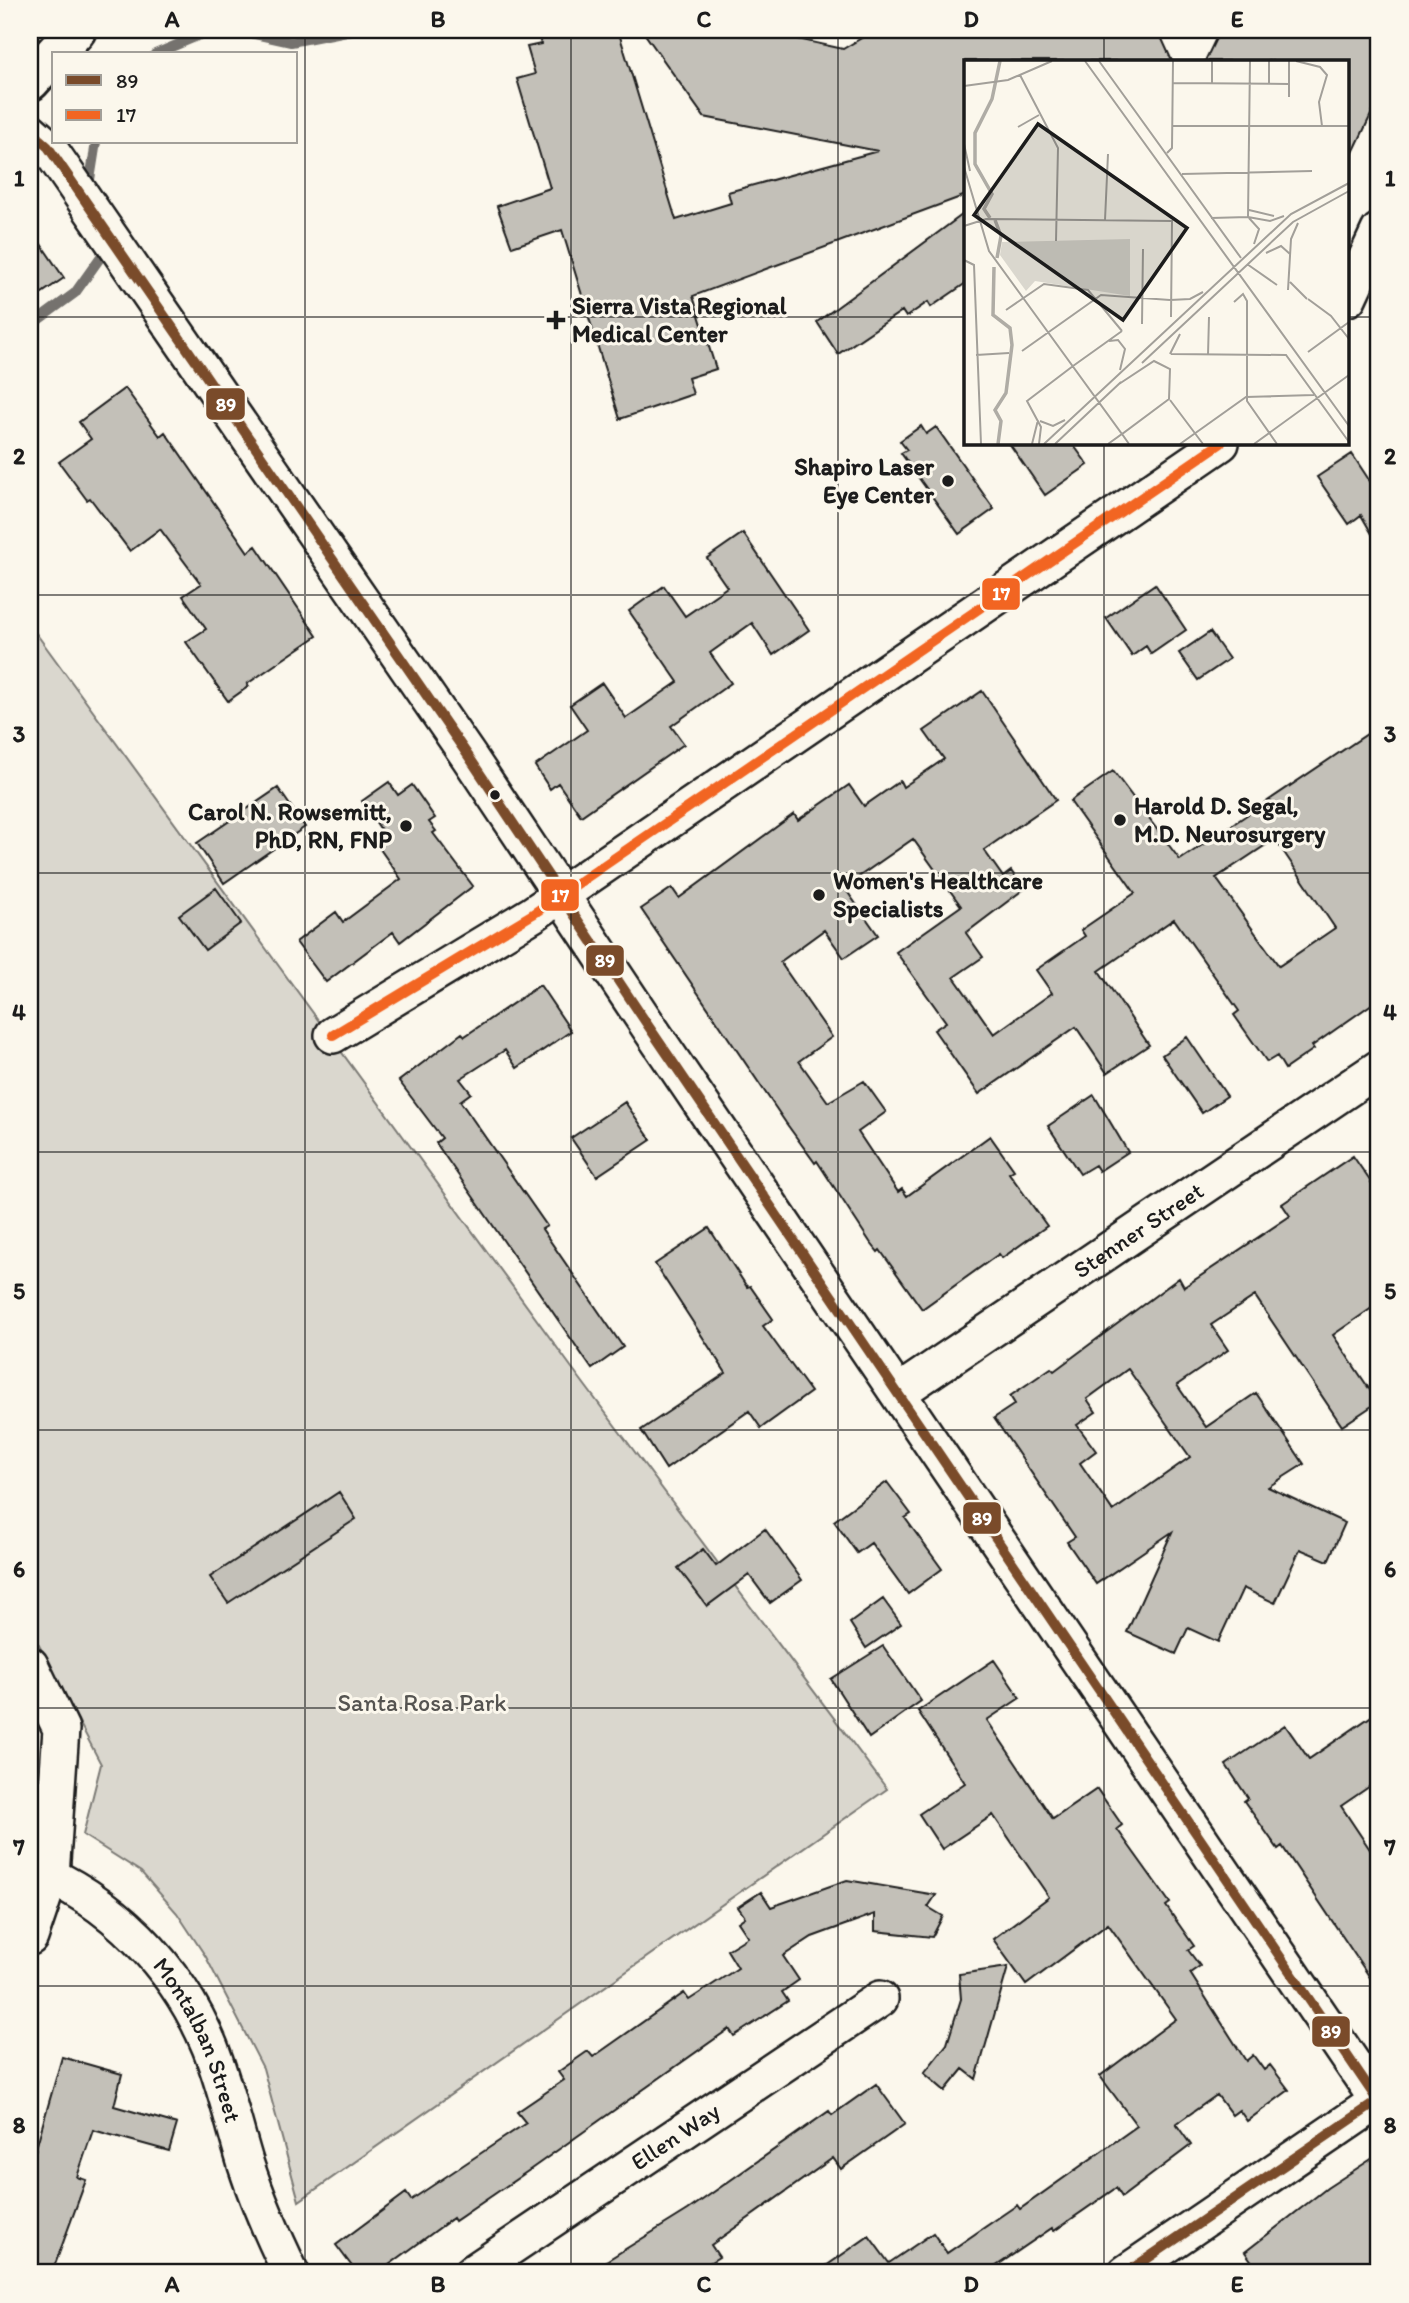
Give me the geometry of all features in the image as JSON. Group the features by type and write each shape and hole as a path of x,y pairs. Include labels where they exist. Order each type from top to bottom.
{"highway":[{"path":"56,52 76,30"},
{"path":"30,81 52,57"}],"street":[{"path":"39,139 417,681 1378,2101 1126,2273"},
{"path":"1350,294 1379,231"},
{"path":"333,1035 560,895 1220,444"},
{"name":"Stenner Street","path":"899,1392 1379,1068"},
{"path":"30,1665 61,1729 30,1937"},
{"name":"Montalban Street","path":"41,1871 120,1921 142,1943 181,1992 211,2048 252,2180 271,2232 291,2273"},
{"name":"Ellen Way","path":"472,2273 880,1999"}],"green space":[{"name":"Santa Rosa Park","path":"30,625 572,1368 887,1789 299,2201 263,2068 206,1957 177,1913 141,1872 83,1835 101,1764 30,1628"}],"building":[{"path":"536,30 618,30 676,220 731,203 728,192 878,151 704,117 642,30 757,30 843,49 875,30 1158,30 1172,60 964,60 964,196 693,296 716,369 688,378 693,394 620,419 562,230 512,247 497,206 550,188 517,79 535,74 527,47 541,44"},
{"path":"1220,30 1379,30 1379,98 1350,159 1350,60 1205,60"},
{"path":"964,213 964,284 931,307 928,302 906,317 902,311 838,354 817,322"},
{"path":"30,228 64,278 30,301"},
{"path":"125,388 160,436 165,432 248,552 256,546 317,636 247,684 249,686 228,701 186,642 206,629 183,596 201,584 160,529 130,551 59,462 91,439 79,422"},
{"name":"Shapiro Laser Eye Center","path":"921,426 926,434 936,427 994,509 959,534 901,453 907,450 900,441"},
{"path":"1010,444 1073,444 1088,465 1045,495"},
{"path":"1352,454 1379,495 1379,546 1361,515 1349,524 1317,477"},
{"path":"743,533 809,630 773,655 752,623 710,653 731,683 671,726 684,744 581,816 558,783 550,789 535,766 587,730 570,705 602,683 626,718 678,682 629,611 664,586 685,616 727,587 707,558"},
{"path":"1155,584 1186,630 1151,654 1146,646 1132,656 1106,618"},
{"path":"1210,632 1229,659 1198,680 1179,653"},
{"path":"982,691 1056,800 984,850 1003,877 1011,871 1024,889 966,933 983,957 954,977 994,1034 1052,993 1036,970 1085,936 1081,930 1135,893 1070,801 1113,771 1180,860 1379,726 1379,999 1312,1046 1314,1049 1285,1069 1277,1056 1267,1062 1234,1015 1239,1011 1174,919 1099,971 1149,1045 1107,1073 1076,1027 979,1094 934,1030 946,1022 896,952 961,906 913,839 844,887 878,935 844,958 824,930 780,962 832,1037 799,1061 828,1102 864,1081 886,1112 858,1132 898,1192 902,1189 907,1196 990,1136 1014,1170 1009,1173 1047,1226 1002,1258 999,1254 922,1309 880,1250 878,1252 870,1242 817,1161 815,1163 786,1123 641,909 672,888 679,898 794,814 798,820 849,785 864,806 900,781 903,787 944,759 924,731","holes":["1275,839 1335,928 1279,966 1216,878"]},
{"path":"389,782 398,795 412,785 435,818 429,822 436,831 433,833 473,886 400,942 393,932 326,982 296,942 336,912 343,922 401,879 375,842 385,836 362,801"},
{"path":"278,788 305,827 224,883 197,843"},
{"path":"216,888 241,923 205,950 179,915"},
{"path":"540,985 571,1031 517,1068 505,1050 460,1079 471,1093 460,1101 547,1226 542,1229 623,1347 592,1369 436,1143 442,1138 399,1081 462,1033 465,1036"},
{"path":"1187,1037 1227,1096 1202,1113 1162,1055"},
{"path":"1094,1095 1128,1152 1099,1171 1095,1165 1080,1174 1048,1126"},
{"path":"625,1102 651,1140 597,1176 571,1138"},
{"path":"1353,1156 1379,1194 1379,1303 1333,1335 1378,1402 1342,1426 1255,1296 1211,1325 1228,1350 1177,1385 1206,1427 1256,1393 1304,1464 1268,1487 1345,1523 1328,1561 1300,1549 1275,1603 1243,1588 1218,1642 1188,1628 1176,1654 1127,1632 1172,1532 1096,1584 1067,1542 1075,1537 994,1418 1015,1404 1010,1396 1051,1368 1054,1371 1179,1278 1184,1287 1290,1216 1282,1204","holes":["1128,1369 1190,1457 1113,1511 1080,1463 1096,1451 1077,1425 1096,1412 1087,1399"]},
{"path":"709,1228 747,1287 750,1286 773,1319 763,1326 811,1392 761,1428 749,1411 666,1469 641,1430 726,1373 655,1264"},
{"path":"887,1482 911,1514 905,1518 942,1569 908,1594 871,1543 857,1553 834,1521"},
{"path":"339,1492 356,1519 228,1603 210,1577"},
{"path":"765,1529 802,1580 770,1603 749,1575 707,1606 678,1568 703,1549 716,1566"},
{"path":"883,1599 901,1624 866,1648 850,1623"},
{"path":"883,1646 921,1701 869,1738 831,1679"},
{"path":"994,1660 1020,1698 987,1720 1053,1819 1097,1789 1122,1825 1117,1829 1170,1903 1166,1906 1194,1946 1188,1950 1200,1966 1190,1973 1246,2061 1253,2055 1264,2070 1270,2065 1289,2090 1247,2121 1239,2110 1232,2115 1217,2095 1176,2124 1191,2145 1122,2197 1116,2188 986,2273 816,2273 869,2236 889,2263 933,2233 947,2253 1017,2205 1020,2209 1137,2126 1100,2076 1176,2019 1108,1924 1026,1985 993,1939 1049,1897 993,1815 942,1849 919,1814 965,1783 918,1711"},
{"path":"1379,1711 1379,1780 1341,1806 1379,1863 1379,1991 1282,1846 1278,1849 1244,1801 1248,1798 1226,1765 1285,1725 1309,1759"},
{"path":"847,1880 936,1895 928,1907 943,1916 932,1937 875,1931 875,1914 812,1937 783,1956 799,1980 782,1992 788,2001 734,2036 729,2029 531,2169 455,2221 453,2218 378,2273 357,2273 336,2245 406,2193 411,2200 526,2123 517,2112 564,2080 558,2072 588,2051 593,2057 684,1993 689,2000 738,1968 727,1950 748,1937 738,1922 745,1917 738,1907 761,1892 771,1907"},
{"path":"1008,1967 976,2079 963,2069 945,2091 924,2073 947,2044 961,1999 959,1974"},
{"path":"62,2057 122,2074 114,2106 177,2124 169,2151 93,2130 77,2177 86,2180 53,2270 30,2263 30,2169"},
{"path":"876,2084 905,2124 841,2169 833,2158 711,2245 719,2257 693,2273 587,2273 688,2210 829,2111 832,2115"},
{"path":"1379,2154 1379,2273 1260,2273 1245,2252 1327,2188"}],"waterway":[{"path":"160,52 212,30"},
{"path":"236,30 291,42 352,30"},
{"path":"89,186 96,144"},
{"path":"30,326 75,293 102,255 100,245"}],"transit line":[{"name":"89","path":"30,131 48,147 469,757 649,1027 1378,2101 1126,2273"},
{"name":"17","path":"333,1035 533,914 1220,444"}],"place":[{"name":"Sierra Vista Regional Medical Center","path":"556,320"},
{"name":"Shapiro Laser Eye Center","path":"948,481"},
{"name":"Harold D. Segal, M.D. Neurosurgery","path":"1120,820"},
{"name":"Carol N. Rowsemitt, PhD, RN, FNP","path":"406,826"},
{"name":"Women's Healthcare Specialists","path":"819,895"}]}
